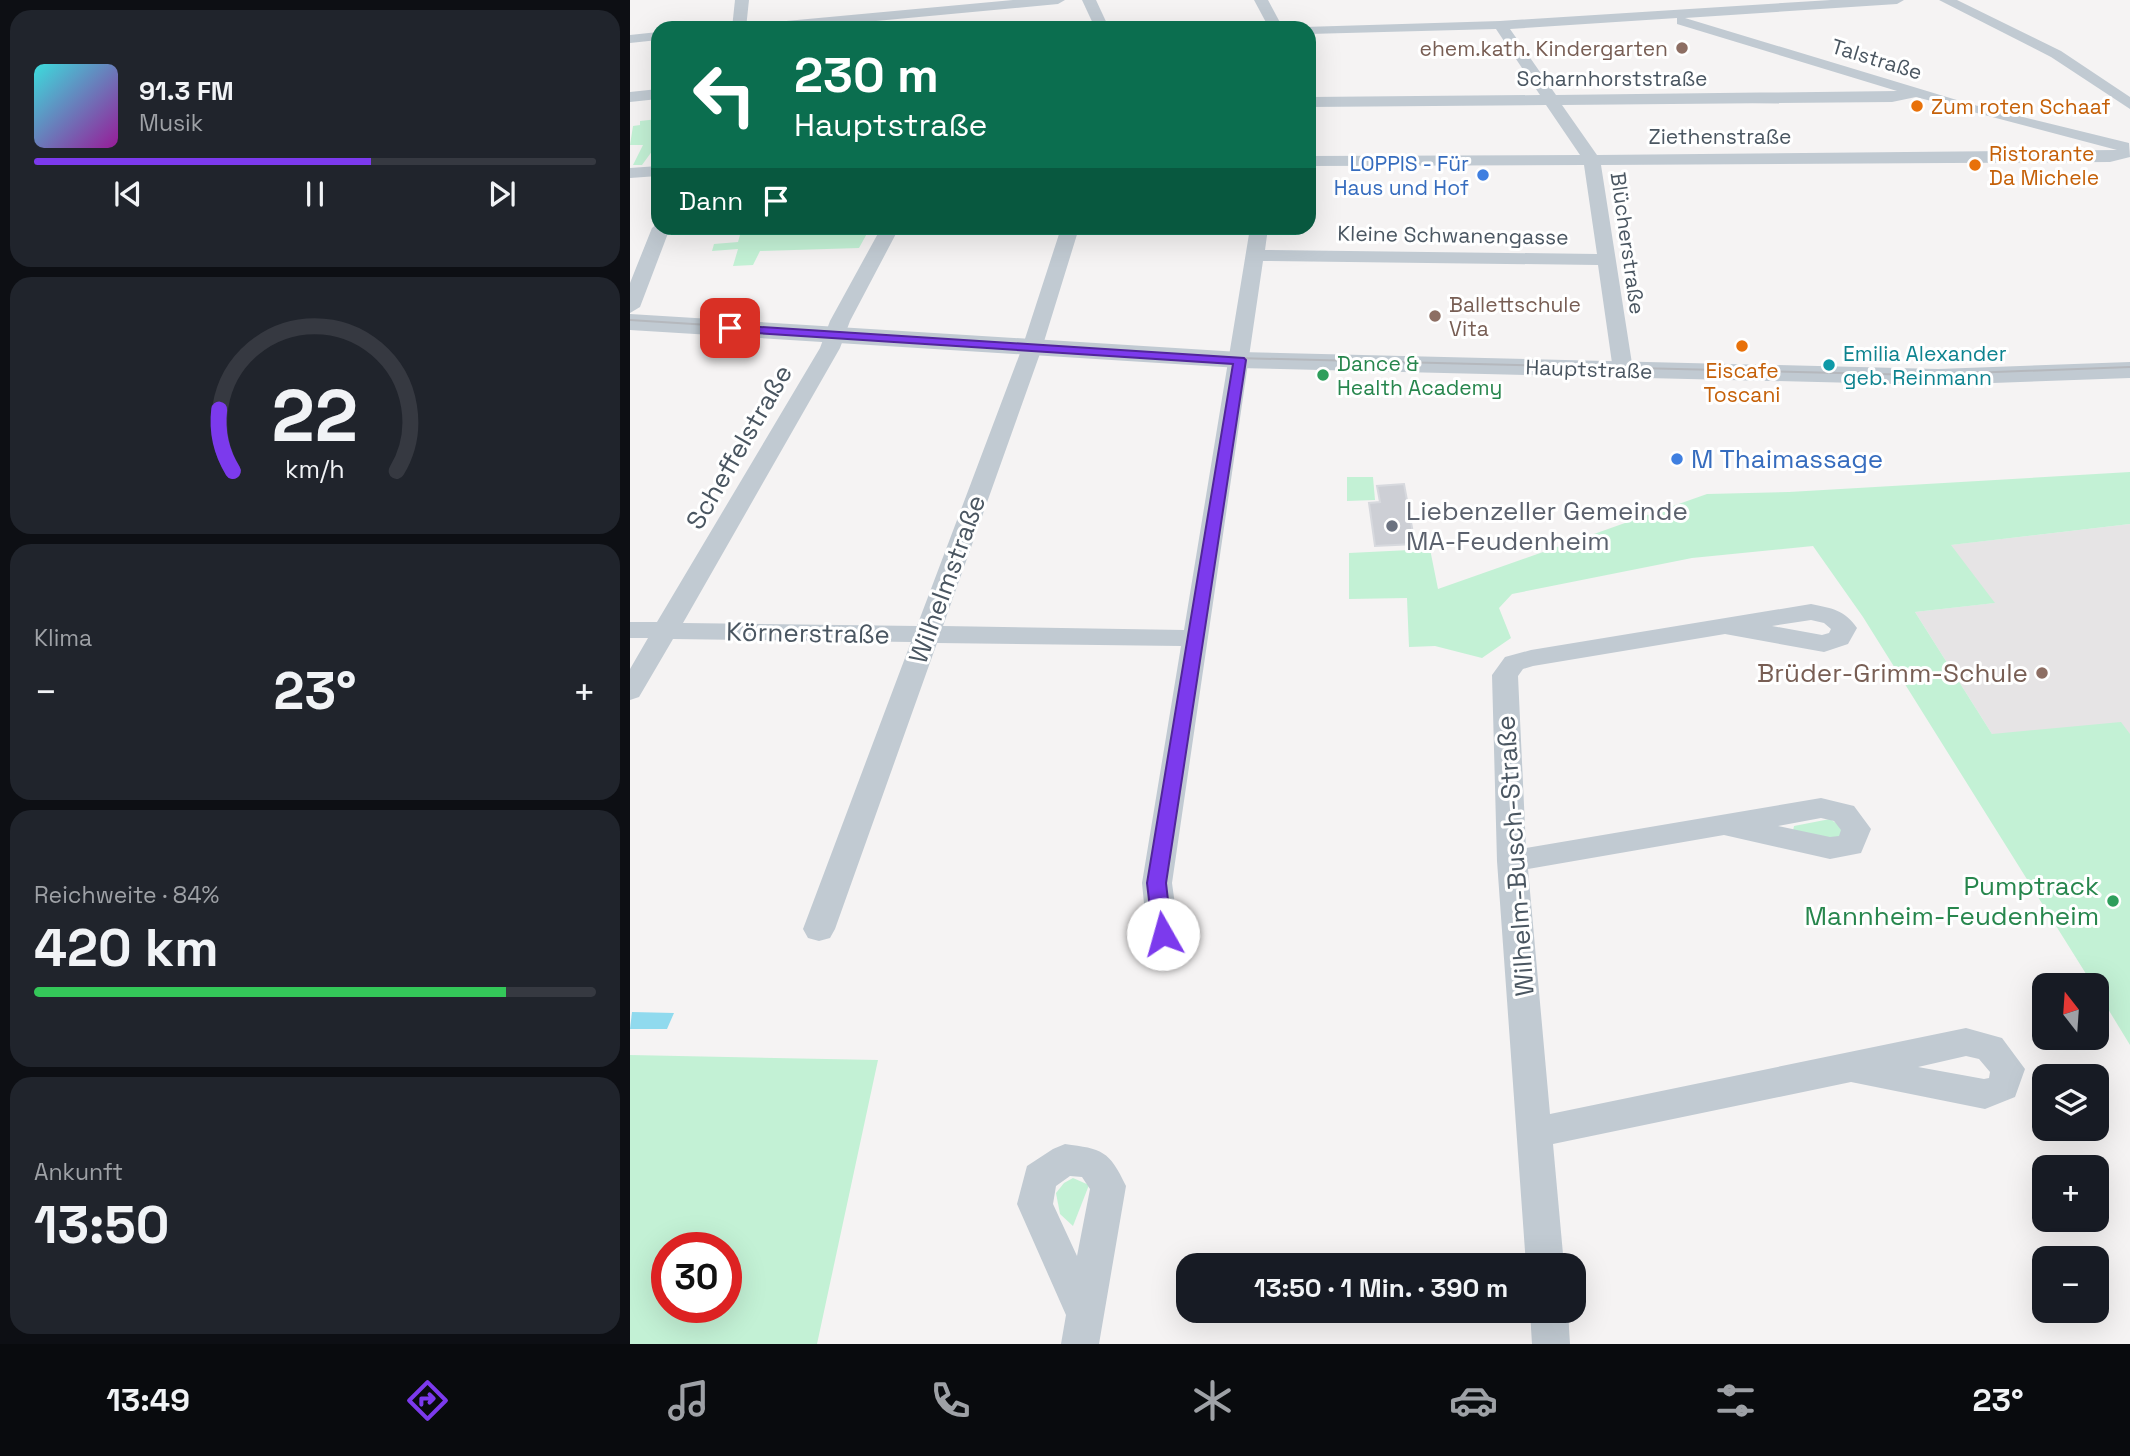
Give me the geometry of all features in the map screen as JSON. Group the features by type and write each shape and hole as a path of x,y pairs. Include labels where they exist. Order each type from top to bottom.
{"street":[{"path":"740,21 741,0"},
{"path":"807,21 920,6 1058,0"},
{"path":"1089,0 1099,21"},
{"path":"1261,0 1272,21"},
{"path":"1316,30 1500,25 1897,0"},
{"path":"1946,0 2056,54 2130,104"},
{"name":"Talstraße","path":"1626,4 1914,93 2130,150"},
{"name":"Blücherstraße","path":"1500,25 1592,160 1623,370"},
{"path":"630,38 651,36"},
{"name":"Scharnhorststraße","path":"1316,102 1892,97 1914,93"},
{"path":"630,97 651,95"},
{"name":"Ziethenstraße","path":"1316,161 2110,157 2130,150"},
{"path":"630,173 651,172"},
{"path":"630,307 658,235"},
{"name":"Scheffelstraße","path":"630,691 835,335 886,235"},
{"name":"Wilhelmstraße","path":"819,929 1032,348 1068,235"},
{"path":"1163,934 1157,883 1258,235"},
{"name":"Kleine Schwanengasse","path":"1255,255 1608,260"},
{"name":"Hauptstraße","path":"630,322 1240,360 1938,377 2130,370"},
{"name":"Wilhelm-Busch-Straße","path":"1544,1253 1512,861 1505,675 1514,663 1531,658 1725,626"},
{"name":"Körnerstraße","path":"630,630 1195,638"},
{"path":"1512,861 1728,825"},
{"path":"1535,1132 1852,1068"},
{"path":"1550,1323 1551,1344"}],"shaded area":[{"name":"Brüder-Grimm-Schule","path":"2130,524 2130,842 1992,734 1915,612 1994,603 1950,545"}],"green space":[{"path":"651,120 651,153 642,165 633,165 643,145 630,145 633,126 640,125 640,121"},
{"path":"740,235 866,235 859,248 760,251 753,265 733,266 738,249 712,251 714,244 738,242"},
{"path":"2130,472 2130,524 1951,545 1995,603 1915,612 1992,734 2121,722 2130,734 2130,1045 2109,1011 2109,973 2086,973 1863,617 1813,546 1692,558 1512,594 1499,608 1511,638 1482,658 1435,646 1409,647 1407,598 1349,599 1349,553 1430,549 1438,589 1707,494 1789,492"},
{"path":"1347,477 1373,477 1375,500 1347,501"},
{"path":"1830,819 1845,829 1841,838 1828,840 1793,831 1794,826"},
{"path":"630,1055 878,1060 817,1344 630,1344"},
{"path":"1073,1178 1089,1185 1073,1226 1060,1214 1056,1193 1064,1183"}],"water":[{"path":"632,1012 674,1013 667,1029 630,1029"}],"building":[{"name":"Liebenzeller Gemeinde MA-Feudenheim","path":"1404,484 1415,544 1375,546 1369,503 1380,502 1377,486"}],"tram line":[{"path":"630,320 1236,358 1918,375 2130,367"}],"place":[{"name":"ehem.kath. Kindergarten","path":"1682,48"},
{"name":"Zum roten Schaaf","path":"1917,106"},
{"name":"Ristorante Da Michele","path":"1975,165"},
{"name":"LOPPIS - Für Haus und Hof","path":"1483,175"},
{"name":"Ballettschule Vita","path":"1435,316"},
{"name":"Eiscafe Toscani","path":"1742,346"},
{"name":"Emilia Alexander geb. Reinmann","path":"1829,365"},
{"name":"Dance & Health Academy","path":"1323,375"},
{"name":"M Thaimassage","path":"1677,459"},
{"name":"Liebenzeller Gemeinde MA-Feudenheim","path":"1392,526"},
{"name":"Brüder-Grimm-Schule","path":"2042,673"},
{"name":"Pumptrack Mannheim-Feudenheim","path":"2113,901"}],"route":[{"path":"730,328 1240,360 1157,883 1163,934"}]}
